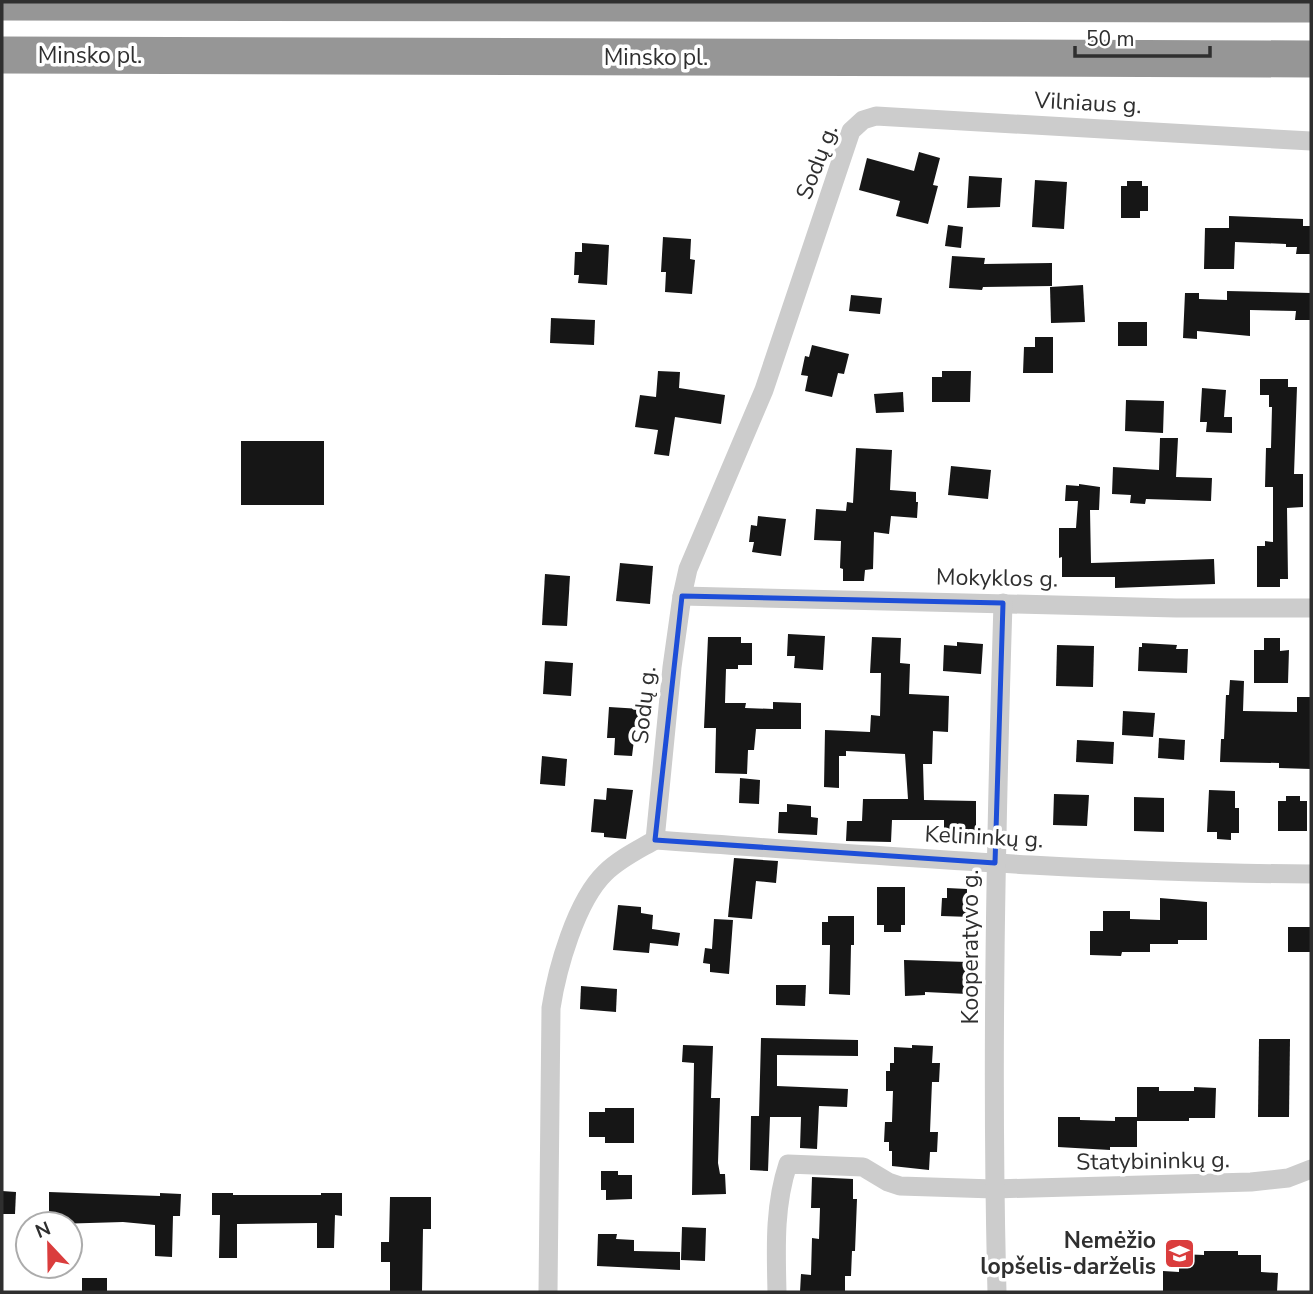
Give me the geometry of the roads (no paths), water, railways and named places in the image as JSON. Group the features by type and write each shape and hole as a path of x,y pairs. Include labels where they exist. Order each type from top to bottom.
{"highway":[{"path":"2,2 1311,5"},
{"name":"Minsko pl.","path":"2,55 1311,59"}],"street":[{"name":"Vilniaus g.","path":"863,120 876,116 1311,141"},
{"name":"Sodų g.","path":"655,840 682,596 688,569 764,390 847,140 851,131 863,120"},
{"name":"Mokyklos g.","path":"682,596 1176,608 1311,608"},
{"name":"Kooperatyvo g.","path":"997,1292 994,1189 995,863 1003,603"},
{"name":"Kelininkų g.","path":"655,840 995,863 1233,874 1311,874"},
{"path":"548,1292 551,1008 556,979 587,897 604,874 624,858 655,840"},
{"name":"Statybininkų g.","path":"777,1292 779,1190 788,1164 863,1167 900,1186 994,1189 1251,1182 1288,1178 1311,1169"}],"place":[{"name":"Nemėžio lopšelis-darželis","path":"1179,1253"}]}
